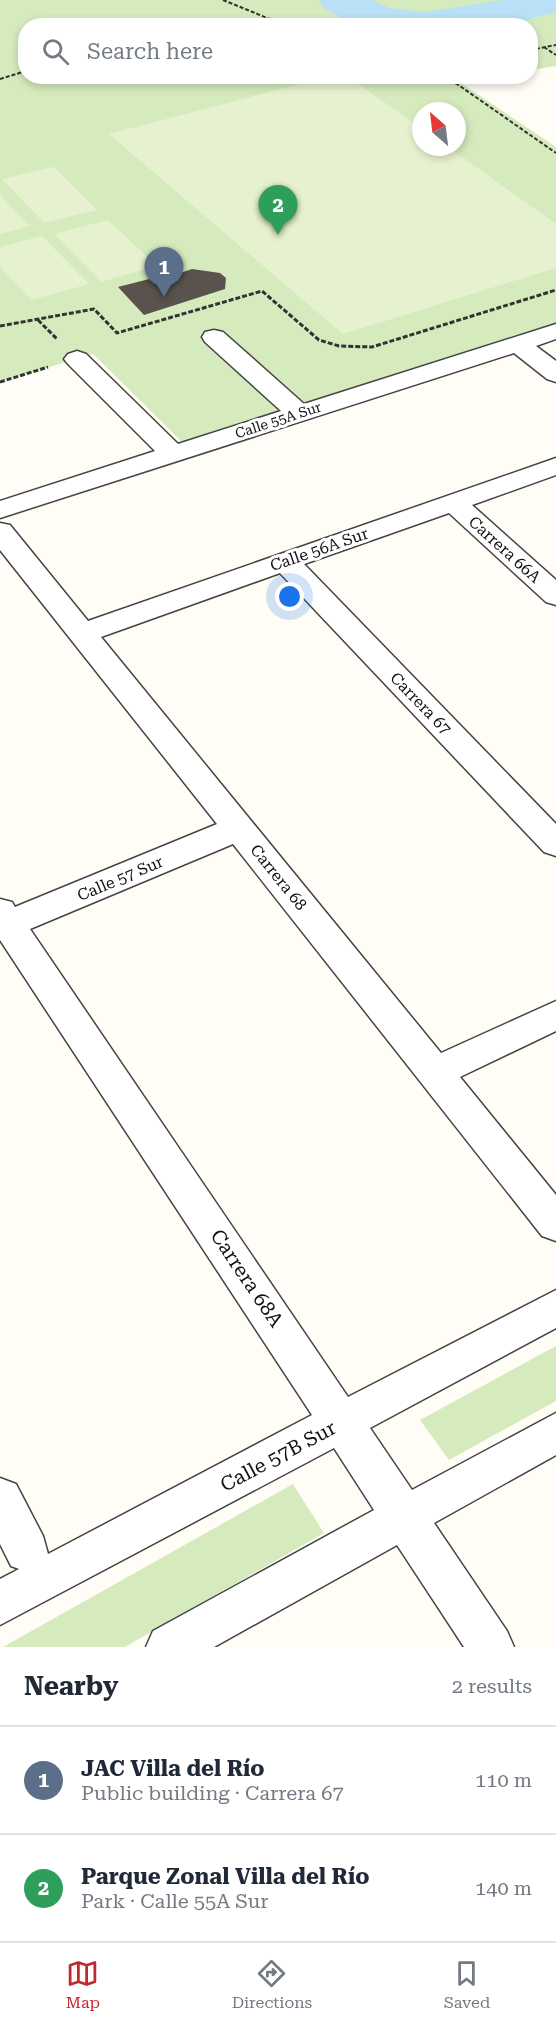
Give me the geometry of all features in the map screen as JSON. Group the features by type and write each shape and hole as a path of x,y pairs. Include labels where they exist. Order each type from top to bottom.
{"street":[{"name":"Calle 55A Sur","path":"0,510 556,331"},
{"path":"214,337 299,413"},
{"path":"517,343 556,374"},
{"path":"77,359 172,454"},
{"name":"Calle 56A Sur","path":"82,633 556,466"},
{"name":"Carrera 66A","path":"453,502 556,596"},
{"name":"Carrera 68","path":"0,531 556,1224"},
{"name":"Carrera 67","path":"285,561 556,844"},
{"name":"Calle 57 Sur","path":"3,921 240,828"},
{"name":"Carrera 68A","path":"3,921 342,1422 491,1647"},
{"path":"436,1072 556,1015"},
{"name":"Calle 57B Sur","path":"0,1603 556,1308"},
{"path":"169,1647 556,1433"},
{"path":"0,1498 27,1551"}],"path":[{"path":"223,0 267,18"},
{"path":"538,48 556,45"},
{"path":"544,47 556,55"},
{"path":"0,79 18,73"},
{"path":"457,84 556,153"},
{"path":"0,326 94,309 117,333 262,291 319,340 339,346 372,347 556,290"},
{"path":"0,382 77,359"}],"green space":[{"path":"0,0 556,0 556,66 538,69 538,18 18,18 18,84 462,84 556,147 556,323 184,444 93,354 0,382"},
{"path":"300,84 358,84 412,122 412,156 461,156 556,224 556,268 343,334 109,134"},
{"path":"54,167 97,210 44,223 2,179"},
{"path":"0,195 30,226 0,234"},
{"path":"108,220 157,266 101,282 54,234"},
{"path":"42,236 89,284 31,300 0,267 0,247"},
{"path":"556,1346 556,1401 449,1460 420,1420"},
{"path":"293,1484 324,1533 125,1647 3,1647"}],"building":[{"path":"192,269 220,273 226,278 225,289 144,315 118,287 157,277 159,280"}],"waterway":[{"path":"340,0 375,18"},
{"path":"480,18 555,0"}],"place":[{"name":"Parque Zonal Villa del Río","path":"278,235"},
{"name":"JAC Villa del Río","path":"164,297"}]}
